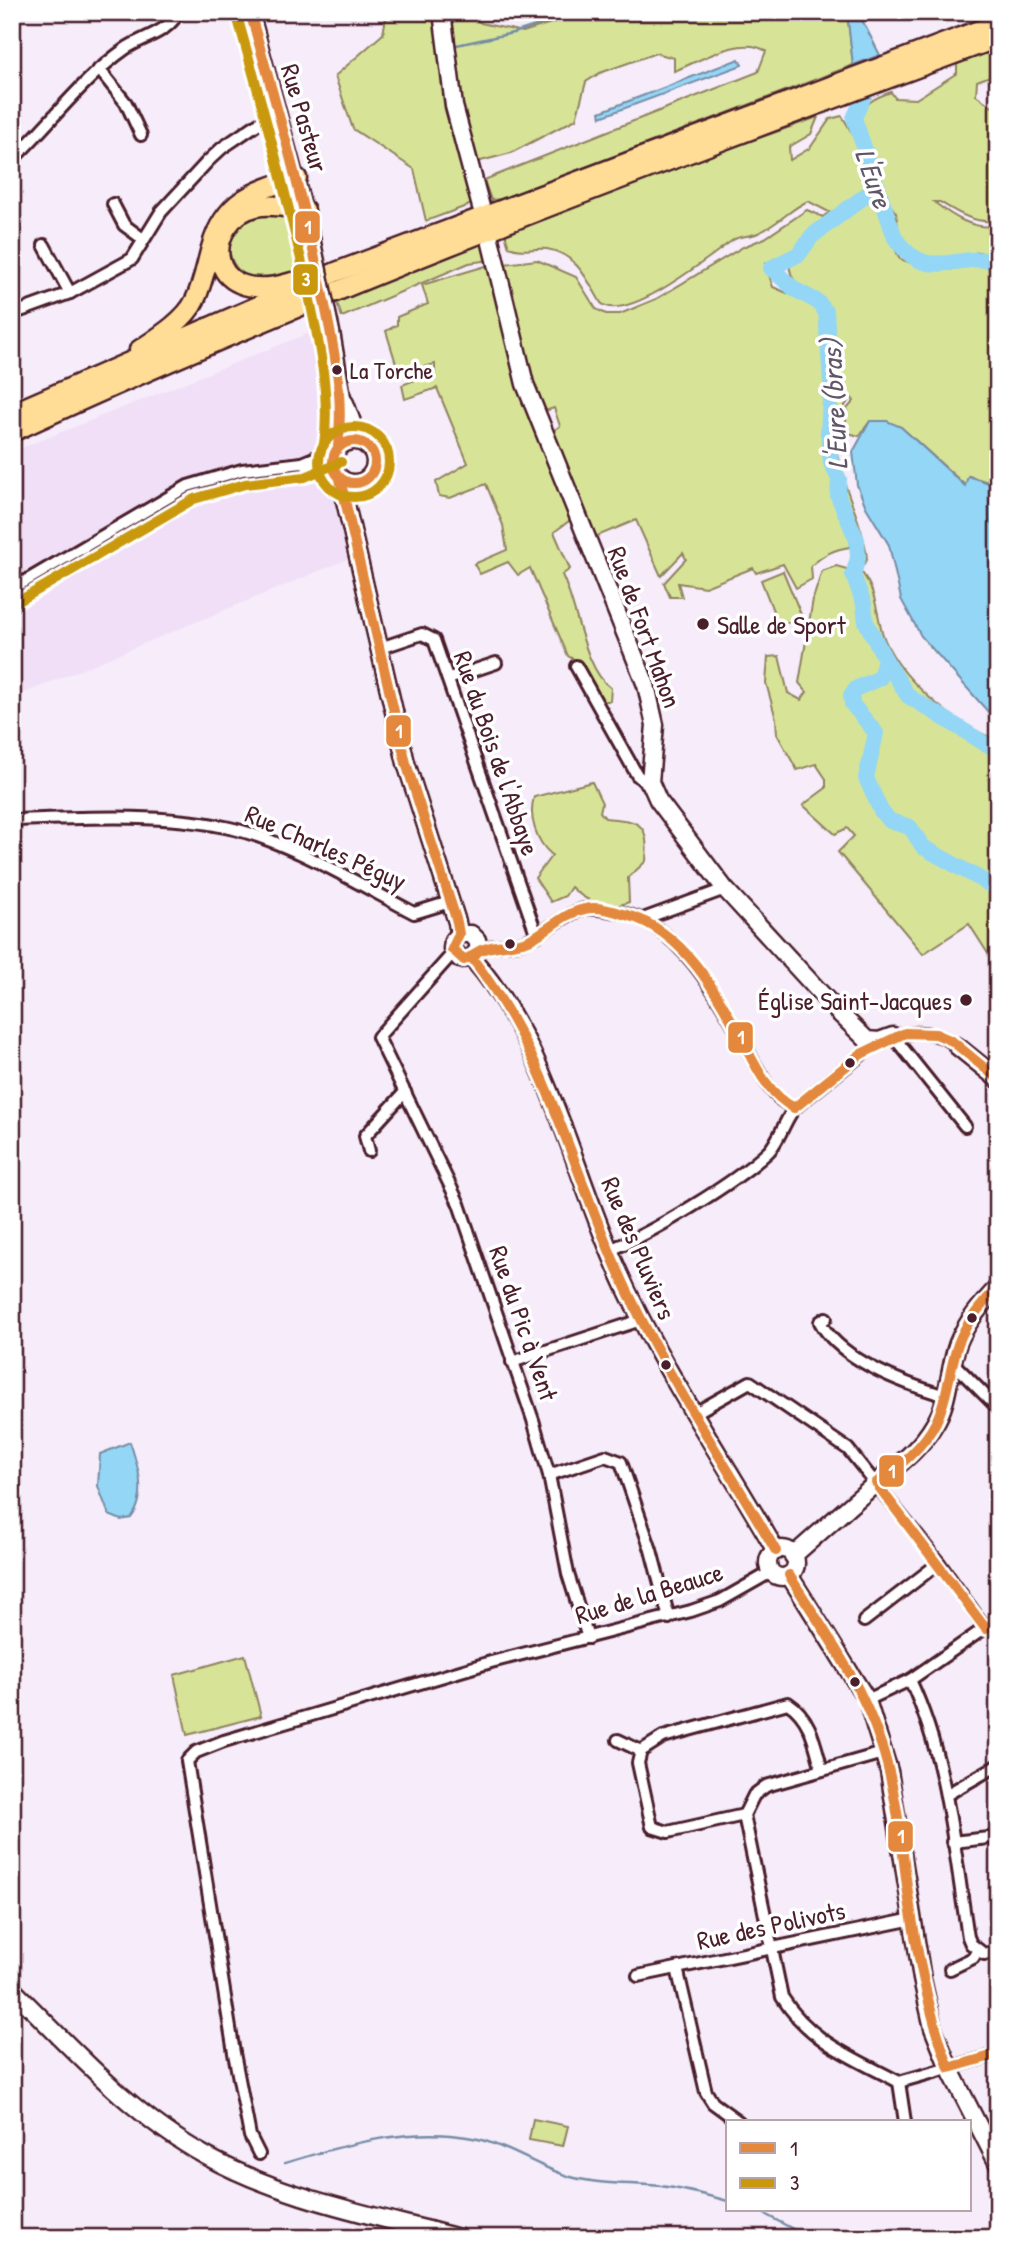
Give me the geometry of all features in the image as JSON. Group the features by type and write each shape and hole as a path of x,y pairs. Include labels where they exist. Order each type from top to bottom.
{"main road":[{"path":"12,432 151,368 453,243 944,50 998,23"},
{"path":"944,50 998,38"},
{"path":"12,413 336,272 786,111"},
{"path":"109,369 169,328 194,303 216,233 228,212 246,197 297,178"},
{"path":"305,209 255,207 239,215 223,235 219,257 222,267 228,276 246,288 261,290 312,274 336,272"}],"street":[{"path":"12,160 99,69 129,47 175,20 178,12"},
{"name":"Rue Pasteur","path":"250,12 305,209 342,397"},
{"path":"442,12 454,106 481,207"},
{"path":"99,69 126,103 141,135"},
{"path":"12,314 70,293 120,268 132,258 161,212 208,161 278,110"},
{"path":"113,204 124,225 143,239"},
{"name":"Rue de Fort Mahon","path":"491,239 525,384 646,685 655,725 650,782"},
{"path":"44,245 70,293"},
{"path":"342,397 353,425 375,460 359,493 353,528"},
{"path":"342,397 337,448 332,461 353,528 407,764 459,934"},
{"path":"12,589 188,486 242,470 302,463 349,441 366,445"},
{"path":"302,463 354,484 368,478"},
{"name":"Rue du Bois de l'Abbaye","path":"380,648 422,634 430,637 448,679 537,936"},
{"path":"448,679 496,663"},
{"path":"576,667 637,775 645,782 650,782 658,800 725,889 838,1012 867,1040 886,1039 914,1031 937,1034 957,1046 998,1079"},
{"name":"Rue Charles Péguy","path":"12,820 115,817 224,827 253,835 315,863 414,913 450,902"},
{"path":"643,919 725,889"},
{"path":"475,955 478,944 474,936 459,934 453,940 453,953 460,959 475,955 485,947 521,943 587,908 629,913 643,919 655,925 708,982 764,1079 786,1105 794,1108"},
{"name":"Rue du Pic à Vent","path":"453,953 377,1037 459,1203 550,1475 568,1574 588,1638"},
{"name":"Rue des Pluviers","path":"475,955 492,981 546,1082 609,1250 641,1320 776,1551"},
{"path":"609,1250 631,1242 770,1151 794,1108 805,1103 835,1074 886,1039"},
{"path":"886,1039 965,1126"},
{"path":"369,1151 365,1136 405,1092"},
{"path":"793,1556 876,1483 901,1465 923,1441 936,1423 966,1328 976,1311 998,1287"},
{"path":"826,1318 820,1322 830,1339 901,1383 946,1396"},
{"path":"512,1362 641,1320"},
{"path":"953,1363 998,1408"},
{"path":"695,1413 750,1382 848,1449 939,1563 986,1629"},
{"path":"550,1475 605,1455 621,1462 651,1550 668,1618"},
{"path":"785,1550 793,1556 795,1568 789,1575 781,1577 771,1572 768,1562 776,1551 785,1550"},
{"path":"864,1620 939,1563"},
{"name":"Rue de la Beauce","path":"259,2154 250,2136 234,2053 187,1761 196,1752 224,1741 538,1651 668,1618 720,1601 771,1572"},
{"path":"789,1575 867,1700 883,1753 933,2028 949,2068 998,2164"},
{"path":"867,1700 910,1680 998,1619"},
{"path":"910,1680 936,1744 968,1937 984,1954 998,1951"},
{"path":"744,1815 668,1832 652,1827 638,1763 641,1751 663,1737 788,1703 799,1710 810,1730 821,1770"},
{"path":"618,1740 641,1751"},
{"path":"883,1753 766,1786 754,1795 744,1815 782,1997 795,2017 815,2037 899,2082 998,2054"},
{"path":"946,1795 998,1765"},
{"path":"953,1842 998,1837"},
{"name":"Rue des Polivots","path":"638,1976 913,1919"},
{"path":"950,1969 973,1958 978,1950"},
{"path":"677,1968 706,2092 713,2103 735,2120"},
{"path":"12,1989 130,2104 205,2155 274,2187 459,2238"},
{"path":"899,2082 905,2120"}],"shaded area":[{"path":"322,328 330,432 312,450 316,481 335,495 348,559 12,698 12,452"}],"green space":[{"path":"387,12 438,12 446,87 472,204 426,221 414,169 353,129 335,76 383,34"},
{"path":"586,12 847,12 853,65 502,199 491,200 484,180 758,72 766,51 756,47 732,47 674,71 674,58 656,53 600,73 586,82 576,119 511,153 477,162 463,121 452,19 471,16 481,23 523,32"},
{"path":"998,49 998,73 977,81 976,95 998,111 998,220 982,221 960,214 940,202 934,202 972,224 989,227 998,225 998,256 978,252 942,262 907,249 899,234 896,213 886,199 873,166 858,118 867,104 880,96 891,92 895,98 916,99 957,73 957,64"},
{"path":"842,116 852,133 900,259 937,270 984,264 998,267 998,485 969,476 966,486 901,427 870,421 859,436 845,432 847,409 854,401 851,397 840,416 836,436 843,477 864,540 867,560 863,565 850,547 829,553 815,562 811,566 812,579 796,588 783,564 756,573 753,568 705,587 678,583 682,597 670,597 664,583 686,559 683,553 661,576 636,520 595,537 553,431 560,426 554,408 545,411 527,366 504,264 537,260 576,277 596,309 606,314 620,314 656,299 743,247 765,238 807,210 823,217 829,212 808,201 765,230 733,240 648,297 629,305 613,307 601,303 586,278 566,256 547,249 519,250 509,247 504,230 818,117 811,134 789,147 790,160 810,148 830,119","holes":["790,259 790,268 797,284 833,313 773,287 765,263"]},
{"path":"272,212 298,224 308,268 294,274 250,280 233,263 228,240 246,219"},
{"path":"486,240 490,260 469,263 342,317 336,300"},
{"path":"496,263 573,518 554,532 570,569 562,575 594,667 611,688 610,701 599,701 580,663 568,656 530,568 518,575 508,562 480,574 474,564 507,550 503,525 486,484 450,498 439,496 436,482 468,463 437,388 405,399 402,385 435,372 435,364 399,373 386,331 397,325 397,317 428,304 422,285"},
{"path":"836,566 847,569 852,582 858,568 864,575 889,648 913,682 964,724 998,740 998,961 994,963 969,924 923,954 838,852 854,836 847,828 835,834 803,805 826,788 826,779 816,764 797,770 777,734 776,719 766,683 768,657 779,656 788,693 801,700 807,692 799,683 813,599 822,571"},
{"path":"783,571 802,617 779,626 761,580"},
{"path":"592,782 602,803 600,812 605,818 627,820 644,831 646,861 628,878 629,902 613,906 598,904 571,887 565,896 551,902 535,878 552,855 546,850 535,828 532,812 534,797"},
{"path":"245,1655 261,1716 187,1735 174,1675"},
{"path":"533,2119 568,2126 563,2146 529,2140"}],"water":[{"path":"847,12 858,12 880,55 853,65"},
{"path":"739,59 742,65 601,117 600,112"},
{"path":"870,421 887,421 901,427 965,486 968,476 998,486 998,723 921,636 901,599 889,545 866,507 857,485 853,452"},
{"path":"130,1442 140,1481 139,1500 131,1518 121,1520 109,1515 98,1486 100,1454"}],"waterway":[{"path":"452,46 513,33 580,12"},
{"name":"L'Eure","path":"872,79 854,118 895,238 907,252 932,264 984,259 998,262"},
{"name":"L'Eure (bras)","path":"878,186 812,236 799,254 771,268 794,289 818,302 826,312 831,383 828,433 831,463 839,479 838,496 857,540 858,558 853,575 864,604 866,622 885,659 880,678 857,688 851,695 852,704 876,733 866,778 881,811 890,821 910,827 923,847 998,889"},
{"path":"885,659 908,696 998,749"},
{"path":"285,2163 380,2139 405,2135 454,2135 490,2143 582,2180 670,2187 726,2200"},
{"path":"761,2212 810,2238"},
{"path":"713,2235 719,2238"}],"transit line":[{"name":"1","path":"250,12 295,177 328,319 340,404 338,447"},
{"name":"3","path":"237,16 282,181 314,322 326,403 324,445"},
{"name":"3","path":"361,427 374,433 383,442 387,448 389,462 387,476 379,487 368,495 347,497 329,487 321,476 319,455 329,437 340,429 361,427"},
{"name":"1","path":"354,441 369,447 375,462 369,477 354,483 339,477 333,462 339,447 354,441"},
{"name":"3","path":"19,601 194,499 245,484 305,477 341,462"},
{"name":"1","path":"340,479 406,763 457,922 459,934 452,949 464,960 476,954"},
{"name":"1","path":"477,952 489,947 529,940 570,914 585,909 611,911 647,923 666,935 697,966 722,1004 764,1079 777,1095 794,1108 861,1054 905,1033 936,1034 952,1041 998,1079"},
{"name":"1","path":"472,958 519,1031 537,1069 554,1106 598,1224 632,1301 691,1410 776,1551"},
{"name":"1","path":"998,1287 961,1336 943,1403 931,1431 910,1456 876,1483 986,1629 998,1619"},
{"name":"1","path":"789,1575 852,1678 881,1744 894,1796 923,1978 949,2068 998,2054"}],"place":[{"name":"La Torche","path":"337,370"},
{"name":"Salle de Sport","path":"703,624"},
{"name":"Église Saint-Jacques","path":"966,1000"}]}
